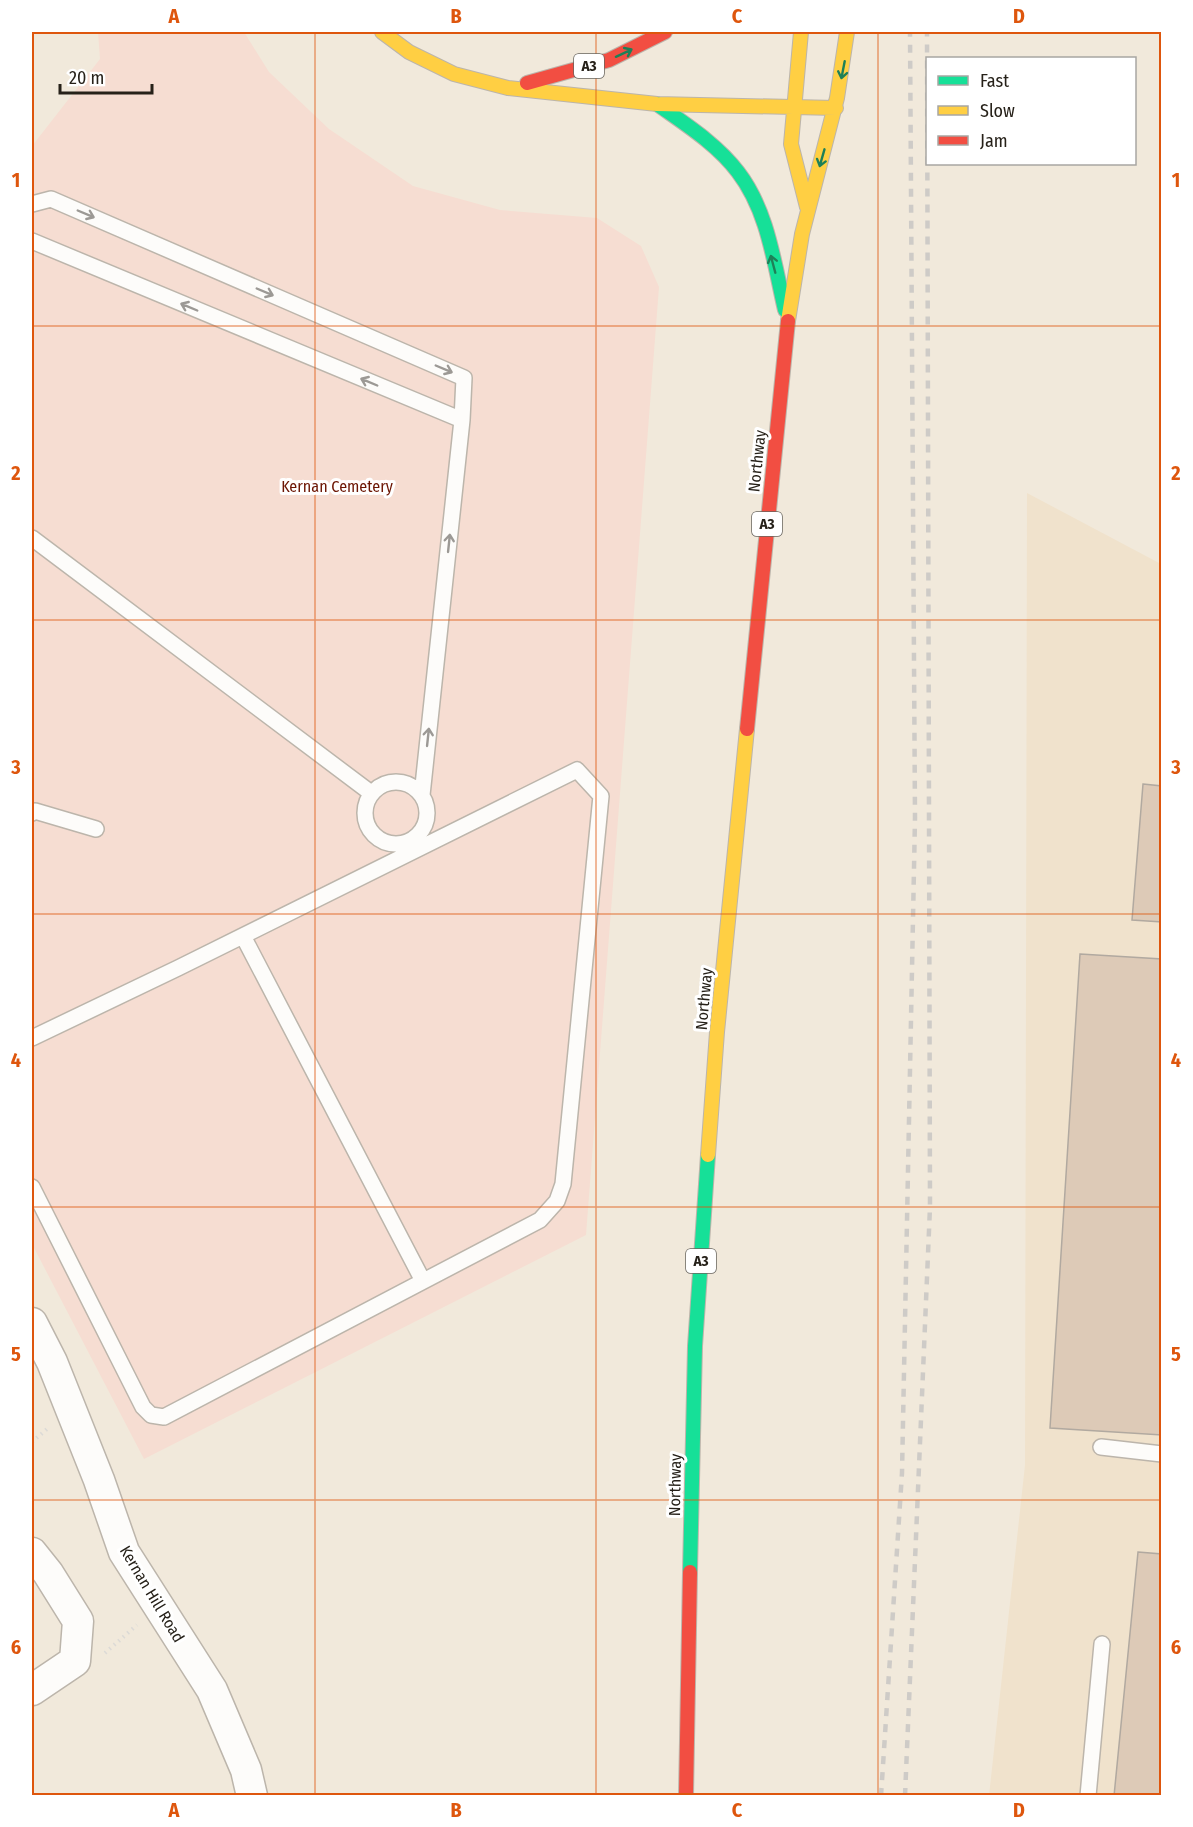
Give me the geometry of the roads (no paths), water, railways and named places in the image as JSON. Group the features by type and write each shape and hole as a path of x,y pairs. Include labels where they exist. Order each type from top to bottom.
{"highway":[{"name":"A3","path":"382,32 409,52 454,74 507,88 657,104 836,108"},
{"name":"A3","path":"507,88 609,60 665,32"},
{"name":"Northway","path":"801,32 791,144 807,209"},
{"name":"Northway","path":"686,1796 695,1334 717,1032 788,320 807,209 836,108 846,55 847,32"},
{"path":"796,108 810,91"},
{"path":"657,104 722,154 746,183 762,222 788,320"}],"street":[{"name":"Kernan Hill Road","path":"32,1323 52,1362 99,1480 124,1552 212,1690 246,1770 252,1796"},
{"path":"32,1553 48,1573 78,1621 75,1661 32,1690"}],"lane":[{"path":"32,204 51,199 464,378 462,420 422,795 428,811 427,821 417,844"},
{"path":"32,241 462,420"},
{"path":"32,538 371,793"},
{"path":"32,1038 243,936 417,844 577,770 601,796 560,1192 556,1201 540,1220 164,1417 151,1415 143,1407 32,1187"},
{"path":"417,844 395,844 376,837 365,820 364,810 371,793 381,785 401,781 411,785 422,795"},
{"path":"32,813 35,811 96,829"},
{"path":"243,936 423,1281"},
{"path":"1101,1447 1161,1454"},
{"path":"1088,1796 1102,1644"}],"railway":[{"path":"881,1796 902,1473 915,818 910,32"},
{"path":"927,32 927,57"},
{"path":"905,1796 930,1207 927,165"}],"park label":[{"name":"Kernan Cemetery","path":"337,486"}]}
